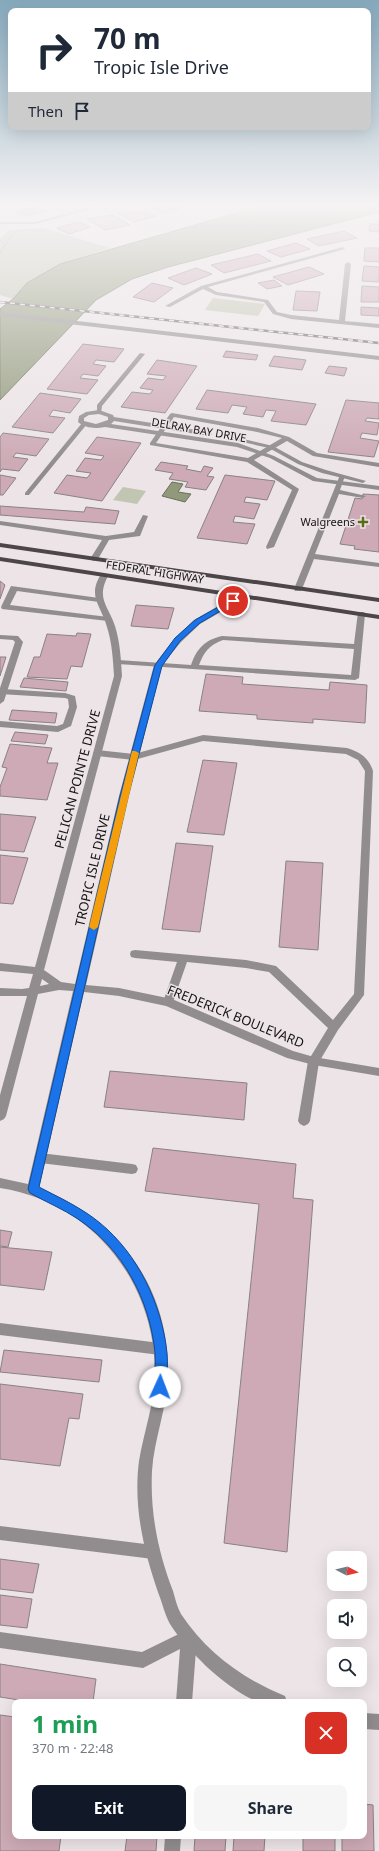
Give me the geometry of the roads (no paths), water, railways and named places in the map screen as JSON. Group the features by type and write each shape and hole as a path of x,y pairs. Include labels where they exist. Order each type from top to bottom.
{"main road":[{"name":"FEDERAL HIGHWAY","path":"0,545 379,600"},
{"name":"FEDERAL HIGHWAY","path":"0,559 379,617"},
{"path":"46,566 77,565 94,559"},
{"path":"104,576 125,569 155,568"}],"street":[{"path":"168,306 191,293"},
{"path":"218,293 266,301 275,313 291,317 342,321 379,326"},
{"path":"342,321 345,293"},
{"path":"0,314 379,358"},
{"path":"27,494 84,424 80,420 84,415 99,412 99,406 142,354"},
{"name":"DELRAY BAY DRIVE","path":"99,412 108,414 112,418 250,441 271,447 300,463 324,472 379,483"},
{"path":"270,547 296,489 249,460 152,444 172,416 258,430 287,438 315,455 379,465"},
{"path":"105,425 109,423 112,418"},
{"name":"DELRAY BAY DRIVE","path":"84,424 94,426 105,425 238,446 261,453 315,480 337,488 379,488"},
{"path":"249,460 287,438"},
{"path":"298,588 342,476"},
{"path":"337,488 363,496"},
{"path":"0,523 106,538 137,534 144,516"},
{"path":"94,559 106,538"},
{"path":"311,556 379,565"},
{"path":"104,576 99,586 99,600 14,588 5,607 108,619"},
{"name":"TROPIC ISLE DRIVE","path":"33,1189 134,757 158,665 178,640 197,622 242,596"},
{"name":"PELICAN POINTE DRIVE","path":"34,991 118,676 117,650 108,619 99,600"},
{"path":"118,662 355,678 361,614"},
{"path":"0,637 18,640 17,653 0,701"},
{"path":"194,668 199,654 207,643 222,638 358,647"},
{"path":"0,724 58,729 67,726 73,707 72,698 65,696 3,692"},
{"path":"97,753 134,757 203,738 347,751 363,759 367,765 369,771 359,995 334,1027 314,1061 304,1121"},
{"path":"135,954 246,964 272,969 334,1027"},
{"path":"168,1002 182,958"},
{"path":"0,967 39,971 58,986"},
{"name":"FREDERICK BOULEVARD","path":"0,992 34,991 58,986 119,992 168,1002 291,1055 314,1061 379,1072"},
{"path":"0,1116 34,991"},
{"path":"40,1158 132,1169"},
{"path":"0,1183 16,1184 33,1189 82,1216 102,1232 125,1256 136,1273 153,1311 160,1349 161,1375 159,1398 150,1437 145,1479 147,1522 158,1572 174,1616 189,1637 213,1664 264,1696 272,1699"},
{"path":"0,1329 160,1349"},
{"path":"0,1533 153,1552"},
{"path":"0,1640 143,1660 189,1637"},
{"path":"184,1699 189,1637"},
{"path":"367,1721 379,1722"},
{"path":"172,1851 173,1839"}],"railway":[{"path":"0,302 379,343"}],"place":[{"name":"Walgreens","path":"363,522"}]}
